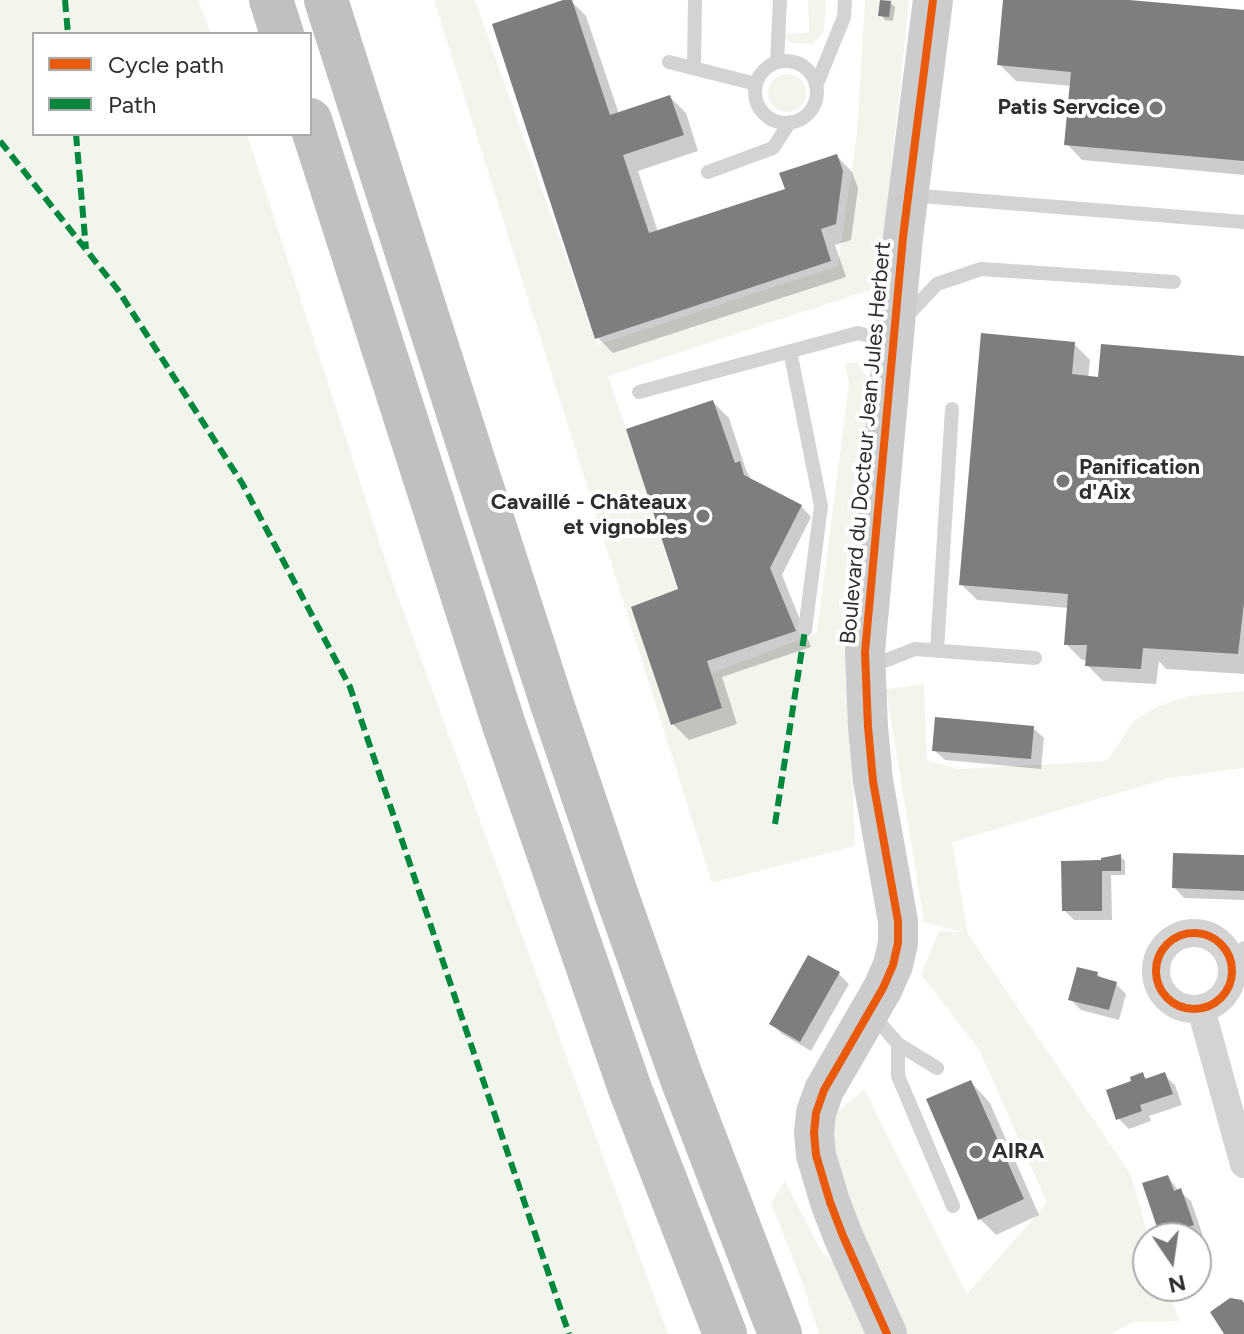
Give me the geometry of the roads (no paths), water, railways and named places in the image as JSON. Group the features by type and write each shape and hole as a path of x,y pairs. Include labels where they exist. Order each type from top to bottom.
{"highway":[{"path":"271,0 281,32"},
{"path":"326,0 593,823 682,1079 780,1334"},
{"path":"312,126 514,754 630,1089 725,1334"}],"street":[{"name":"Boulevard du Docteur Jean Jules Herbert","path":"887,1334 830,1202 816,1155 814,1133 816,1113 824,1090 870,1012 893,965 898,943 898,921 873,781 865,652 894,335 933,0"},
{"path":"1199,932 1221,943 1229,953 1237,953 1229,988 1212,1005 1187,1009 1164,996 1157,984 1155,971 1158,958 1164,946 1175,937 1199,932"},
{"path":"1201,1009 1244,1164"}],"lane":[{"path":"694,68 695,0"},
{"path":"777,62 780,0"},
{"path":"816,86 844,17 845,0"},
{"path":"787,61 806,68 813,77 816,96 813,106 800,119 780,122 763,113 757,104 756,84 768,67 787,61"},
{"path":"669,62 756,84"},
{"path":"708,172 773,148 790,122"},
{"path":"909,195 1244,222"},
{"path":"639,392 858,333 894,335 937,284 981,269 1174,282"},
{"path":"790,351 821,506 805,630"},
{"path":"937,650 952,409"},
{"path":"865,668 915,649 1035,658"},
{"path":"870,1012 898,1044 937,1068"},
{"path":"898,1044 898,1076 953,1206"}],"place":[{"name":"Patis Servcice","path":"1156,108"},
{"name":"Panification d'Aix","path":"1063,481"},
{"name":"Cavaillé - Châteaux et vignobles","path":"703,516"},
{"name":"AIRA","path":"976,1152"}]}
